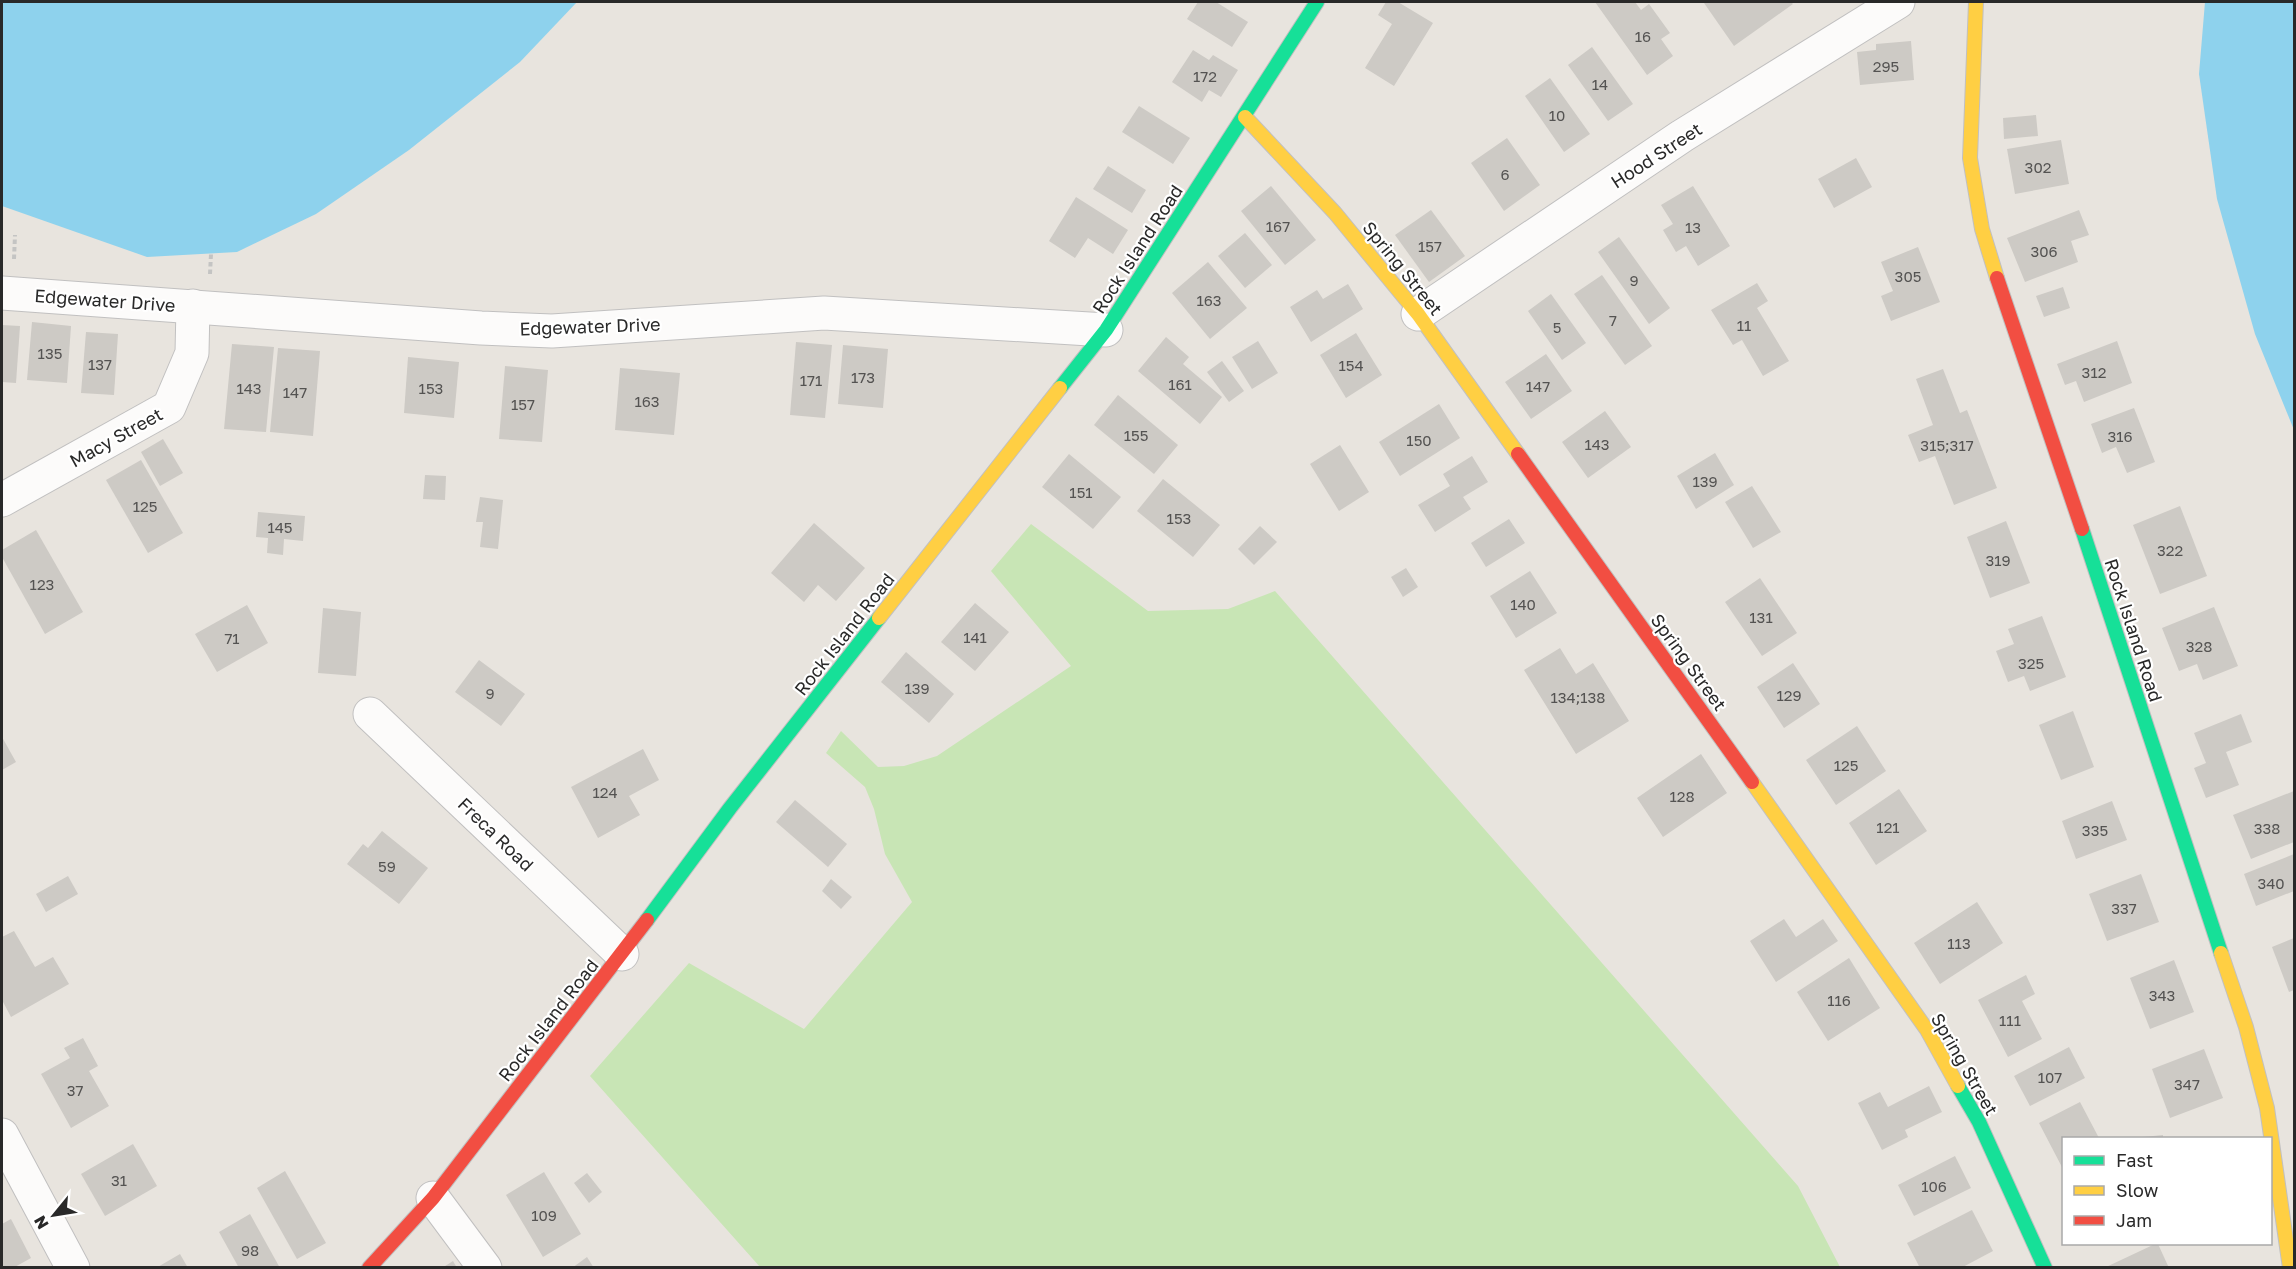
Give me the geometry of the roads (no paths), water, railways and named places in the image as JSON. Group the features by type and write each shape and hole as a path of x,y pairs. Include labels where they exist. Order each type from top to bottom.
{"street":[{"name":"Rock Island Road","path":"369,1268 433,1198 622,954 730,808 1106,330 1317,2"},
{"name":"Hood Street","path":"1418,314 1682,136 1898,2"},
{"name":"Rock Island Road","path":"1977,2 1970,158 1982,229 2014,333 2096,570 2176,821 2246,1027 2267,1108 2271,1137"},
{"name":"Spring Street","path":"1245,117 1335,213 1418,314 1854,924 1927,1030 1979,1122 2045,1268"},
{"name":"Edgewater Drive","path":"2,294 552,331 824,313 1106,330"},
{"name":"Macy Street","path":"2,500 169,407 192,353 193,306"},
{"name":"Freca Road","path":"370,714 622,954"},
{"path":"2,1135 73,1268"},
{"name":"Rock Island Road","path":"2272,1143 2290,1268"},
{"path":"433,1198 485,1268"}],"water":[{"path":"2,2 577,2 520,62 409,150 316,214 237,252 147,257 2,206"},
{"path":"2205,2 2294,2 2294,430 2255,334 2217,199 2199,74"}]}
